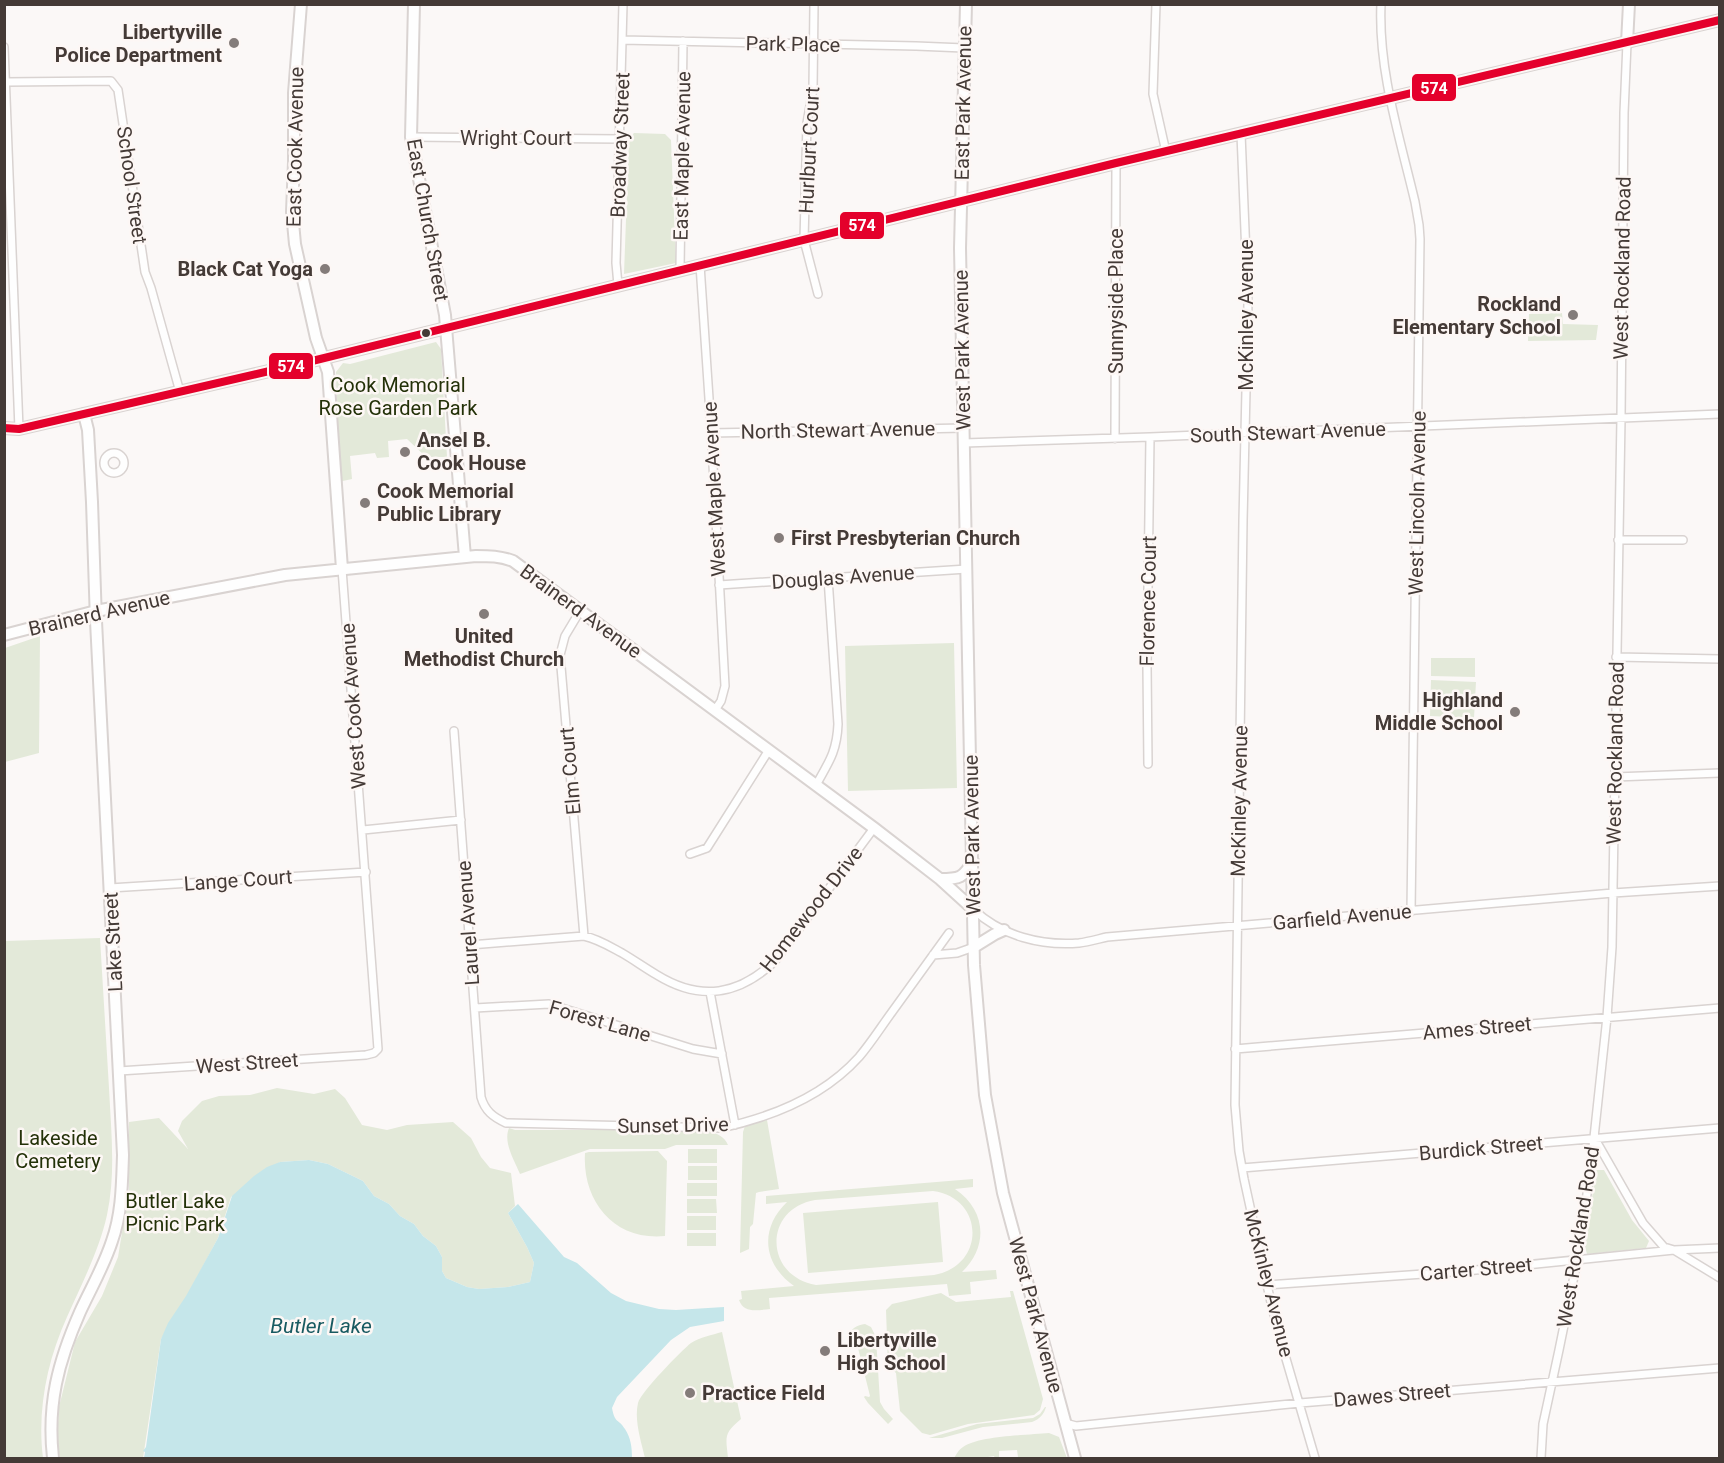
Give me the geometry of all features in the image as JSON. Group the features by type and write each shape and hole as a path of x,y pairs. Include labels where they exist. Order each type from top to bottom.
{"main road":[{"name":"East Cook Avenue","path":"301,4 294,93 292,212 295,244 316,338 323,358"},
{"name":"East Church Street","path":"414,4 411,137 446,327 465,556"},
{"name":"East Park Avenue","path":"961,201 966,4"},
{"path":"1627,43 1629,4"},
{"path":"4,437 20,429 323,358 1116,163 1719,20"},
{"name":"West Park Avenue","path":"961,201 974,965 985,1095 1003,1193 1075,1458"},
{"name":"West Cook Avenue","path":"323,358 328,372 342,569"},
{"name":"Lake Street","path":"53,1458 52,1397 58,1370 81,1311 103,1268 118,1219 122,1194 123,1155 90,468 88,430 84,414"},
{"path":"4,428 20,429"},
{"name":"Brainerd Avenue","path":"4,635 96,611 285,575 465,556 495,556 513,561 874,828 940,879 974,910"},
{"path":"940,879 960,878 973,861"},
{"path":"974,947 1004,930"}],"street":[{"name":"Broadway Street","path":"618,285 616,263 623,4"},
{"name":"Hurlburt Court","path":"814,4 813,89 807,123 804,240 818,294"},
{"path":"1156,4 1153,94 1166,152"},
{"name":"West Lincoln Avenue","path":"1381,4 1380,29 1383,59 1419,225 1411,912"},
{"name":"Park Place","path":"622,40 964,48"},
{"name":"East Maple Avenue","path":"680,270 683,42"},
{"name":"West Rockland Road","path":"1541,1458 1543,1424 1576,1259 1595,1138 1607,1017 1613,893 1624,112 1627,43"},
{"path":"4,47 20,429"},
{"name":"School Street","path":"6,82 111,81 118,90 145,272 180,392"},
{"name":"McKinley Avenue","path":"1242,134 1248,303 1235,1105 1242,1168 1267,1285 1277,1328 1315,1458"},
{"name":"Wright Court","path":"411,137 620,139"},
{"name":"Sunnyside Place","path":"1115,439 1116,163"},
{"name":"West Maple Avenue","path":"700,265 725,686 721,701 715,710"},
{"name":"South Stewart Avenue","path":"964,443 1719,414"},
{"name":"North Stewart Avenue","path":"711,433 964,428"},
{"name":"Florence Court","path":"1148,764 1150,437"},
{"path":"90,468 104,465"},
{"path":"1618,540 1683,540"},
{"name":"West Cook Avenue","path":"342,569 379,1045 374,1053"},
{"name":"Douglas Avenue","path":"719,585 967,569"},
{"path":"816,785 835,750 838,738 828,578"},
{"name":"Elm Court","path":"580,611 565,636 560,655 584,936"},
{"path":"1616,657 1719,659"},
{"name":"Laurel Avenue","path":"454,731 482,1097 483,1105 489,1113"},
{"path":"690,854 707,848 769,750"},
{"path":"1614,777 1719,773"},
{"path":"363,830 461,820"},
{"name":"Homewood Drive","path":"470,945 584,936 602,942 659,976 693,991 710,992 740,986 776,961 874,828"},
{"name":"Lange Court","path":"110,888 366,872"},
{"name":"Garfield Avenue","path":"974,910 1004,930 1025,939 1047,944 1081,943 1107,937 1613,893 1719,886"},
{"name":"Sunset Drive","path":"489,1113 506,1123 529,1125 721,1128 779,1111 801,1101 832,1081 862,1053 948,933"},
{"path":"933,955 957,953 974,947"},
{"path":"957,953 974,965"},
{"path":"710,992 735,1125"},
{"name":"Forest Lane","path":"475,1008 549,1004 693,1049 722,1054"},
{"name":"Ames Street","path":"1235,1049 1719,1008"},
{"name":"West Street","path":"119,1071 374,1053"},
{"name":"Burdick Street","path":"1242,1168 1719,1128"},
{"path":"1595,1138 1643,1223 1664,1247 1674,1250 1719,1278"},
{"name":"Carter Street","path":"1267,1285 1466,1271 1674,1250 1719,1248"},
{"name":"Dawes Street","path":"1065,1423 1076,1426 1300,1403 1719,1368"}],"green space":[{"path":"634,133 665,134 671,140 676,263 624,274 629,138"},
{"path":"1562,313 1563,324 1598,325 1596,340 1528,341 1529,314"},
{"name":"Cook Memorial Rose Garden Park","path":"436,342 441,349 447,457 426,457 407,439 388,441 389,457 377,458 375,453 350,456 352,479 338,482 336,372 343,363 350,364"},
{"path":"40,636 39,753 5,762 5,648"},
{"path":"954,643 957,788 848,791 845,646"},
{"path":"1431,658 1475,658 1475,677 1431,676"},
{"path":"1431,680 1476,682 1474,718 1430,716"},
{"name":"Lakeside Cemetery","path":"100,938 112,1152 110,1199 104,1228 95,1254 60,1334 49,1368 41,1422 43,1458 5,1458 5,941"},
{"name":"Butler Lake Picnic Park","path":"277,1088 314,1094 335,1089 345,1098 362,1125 387,1130 407,1125 453,1122 471,1138 490,1168 511,1173 515,1206 508,1213 534,1263 530,1282 508,1287 479,1289 467,1287 446,1278 442,1271 442,1257 436,1246 423,1236 414,1224 400,1216 389,1204 374,1196 363,1181 328,1164 309,1160 280,1162 231,1197 218,1238 161,1339 143,1458 60,1458 57,1440 59,1407 75,1342 102,1296 118,1257 129,1190 129,1122 159,1118 188,1149 178,1131 182,1121 202,1101 219,1096 250,1095"},
{"path":"767,1120 779,1189 756,1193 749,1249 740,1253 743,1132 745,1126"},
{"path":"509,1128 515,1130 702,1131 715,1133 728,1145 676,1145 665,1149 590,1149 520,1174 508,1145"},
{"path":"688,1149 717,1149 717,1163 688,1163"},
{"path":"658,1151 667,1161 665,1236 647,1236 616,1225 596,1202 585,1171 585,1153"},
{"path":"688,1166 717,1166 717,1180 688,1180"},
{"path":"1596,1170 1604,1170 1632,1220 1649,1241 1646,1248 1587,1254 1585,1247"},
{"path":"973,1179 973,1187 955,1189 973,1207 980,1229 977,1251 962,1272 996,1270 997,1279 970,1282 971,1294 949,1296 947,1284 769,1298 770,1309 748,1309 739,1300 742,1299 741,1291 794,1286 776,1267 768,1246 772,1223 787,1202 766,1204 766,1196","holes":["933,1191 950,1196 962,1206 970,1218 972,1232 970,1246 963,1259 951,1269 934,1275 816,1285 799,1279 787,1269 779,1257 776,1242 779,1228 786,1216 798,1206 815,1200"]},
{"path":"687,1183 717,1183 717,1196 687,1196"},
{"path":"687,1199 716,1199 717,1213 687,1213"},
{"path":"938,1202 943,1262 808,1273 803,1213"},
{"path":"687,1216 716,1216 716,1230 687,1230"},
{"path":"687,1233 716,1233 716,1246 687,1246"},
{"path":"1010,1291 1013,1291 1043,1399 1040,1410 1034,1415 968,1424 930,1435 922,1433 900,1411 896,1373 888,1366 886,1310 892,1304 941,1293 956,1302 1011,1297"},
{"path":"865,1324 871,1327 876,1337 880,1402 893,1419 888,1424 864,1397 870,1396 857,1344 849,1336 855,1327"},
{"name":"Practice Field","path":"722,1332 741,1419 728,1432 728,1458 645,1458 637,1416 638,1403 641,1398 662,1372 691,1343"},
{"path":"1045,1407 1041,1416 1032,1422 983,1427 942,1438 929,1438 977,1424 1033,1418"},
{"path":"1049,1433 1059,1437 1067,1458 1007,1458 1018,1457 1017,1450 999,1451 999,1458 994,1456 954,1458 963,1447 980,1440"}],"water":[{"name":"Butler Lake","path":"309,1160 328,1164 363,1181 374,1196 389,1204 400,1216 414,1224 423,1236 436,1246 442,1257 442,1271 446,1278 467,1287 479,1289 508,1287 530,1282 534,1263 508,1213 518,1204 564,1257 577,1263 611,1293 626,1301 659,1309 724,1307 724,1321 690,1327 671,1340 617,1397 612,1408 613,1413 629,1436 632,1458 144,1458 145,1452 143,1451 146,1447 161,1339 218,1238 232,1196 267,1167 280,1162"}],"transit line":[{"name":"574","path":"4,428 19,429 308,362 1116,163 1720,20"}],"place":[{"name":"Libertyville Police Department","path":"234,43"},
{"name":"Black Cat Yoga","path":"325,269"},
{"name":"Rockland Elementary School","path":"1573,315"},
{"name":"Ansel B. Cook House","path":"405,452"},
{"name":"Cook Memorial Public Library","path":"365,503"},
{"name":"First Presbyterian Church","path":"779,538"},
{"name":"United Methodist Church","path":"484,614"},
{"name":"Highland Middle School","path":"1515,712"},
{"name":"Libertyville High School","path":"825,1351"},
{"name":"Practice Field","path":"690,1393"}]}
